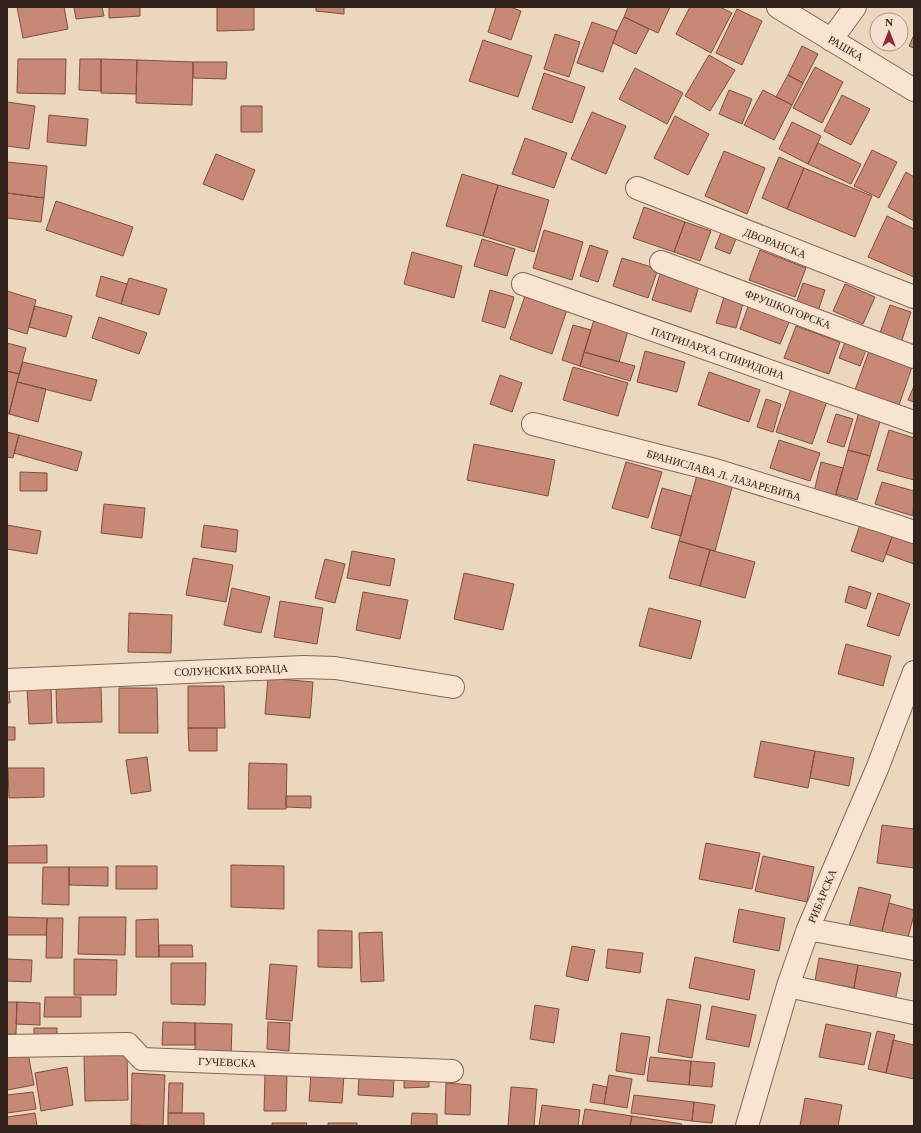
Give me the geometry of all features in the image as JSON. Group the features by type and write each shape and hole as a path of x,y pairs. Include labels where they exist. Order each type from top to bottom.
{"street":[{"name":"РАШКА","path":"778,7 914,90"},
{"path":"831,40 855,7"},
{"name":"ДВОРАНСКА","path":"637,188 914,297"},
{"name":"ФРУШКОГОРСКА","path":"661,262 914,357"},
{"name":"ПАТРИЈАРХА СПИРИДОНА","path":"523,284 914,422"},
{"name":"БРАНИСЛАВА Л. ЛАЗАРЕВИЋА","path":"533,424 715,470 914,532"},
{"name":"СОЛУНСКИХ БОРАЦА","path":"7,680 303,667 335,668 453,687"},
{"name":"РИБАРСКА","path":"747,1126 788,986 808,929 876,769 914,672"},
{"path":"808,929 914,949"},
{"path":"788,986 914,1013"},
{"name":"ГУЧЕВСКА","path":"7,1046 128,1044 142,1059 452,1071"}],"building":[{"path":"17,7 64,7 68,29 23,38"},
{"path":"74,7 102,7 104,16 76,19"},
{"path":"109,7 140,7 140,16 109,18"},
{"path":"217,7 254,7 254,30 217,31"},
{"path":"316,7 344,7 344,14 316,11"},
{"path":"496,7 510,7 521,11 511,40 488,32"},
{"path":"628,7 670,7 658,33 624,17"},
{"path":"690,7 720,7 732,13 711,53 676,34"},
{"path":"737,9 762,21 742,65 716,53"},
{"path":"624,17 649,29 636,54 613,43"},
{"path":"592,22 617,31 603,72 577,63"},
{"path":"555,34 580,42 569,77 544,69"},
{"path":"914,35 914,48 909,46"},
{"path":"483,40 532,56 518,97 469,81"},
{"path":"802,46 818,54 803,83 788,75"},
{"path":"709,55 735,70 710,111 685,96"},
{"path":"18,59 66,59 65,94 17,93"},
{"path":"80,59 101,59 101,91 79,90"},
{"path":"101,59 137,60 136,94 101,93"},
{"path":"137,60 193,62 192,105 136,103"},
{"path":"193,62 227,62 226,79 193,78"},
{"path":"815,67 843,82 822,123 793,108"},
{"path":"635,68 683,93 667,124 619,99"},
{"path":"544,73 585,87 572,123 532,109"},
{"path":"788,75 803,83 792,105 776,97"},
{"path":"729,90 752,99 742,124 719,114"},
{"path":"763,90 792,105 774,140 744,125"},
{"path":"842,95 870,109 851,145 824,131"},
{"path":"7,102 35,106 29,149 7,146"},
{"path":"241,106 262,106 262,132 241,132"},
{"path":"592,112 626,126 606,174 571,159"},
{"path":"49,115 88,119 86,146 47,142"},
{"path":"675,116 709,134 688,175 654,158"},
{"path":"792,122 821,136 808,164 779,149"},
{"path":"525,138 567,153 554,188 512,174"},
{"path":"818,143 861,164 851,184 808,164"},
{"path":"872,150 897,162 879,198 854,186"},
{"path":"724,151 765,168 747,214 705,196"},
{"path":"216,154 255,170 243,200 203,184"},
{"path":"779,157 804,168 787,209 762,198"},
{"path":"7,162 47,166 44,198 7,193"},
{"path":"804,168 872,196 855,237 787,209"},
{"path":"906,172 914,177 914,221 888,207"},
{"path":"462,174 498,185 483,236 446,226"},
{"path":"498,185 549,200 534,252 483,236"},
{"path":"7,193 44,198 41,222 7,218"},
{"path":"56,201 133,227 123,256 46,230"},
{"path":"644,207 685,222 674,252 633,238"},
{"path":"887,216 914,229 914,277 868,257"},
{"path":"685,222 711,231 700,261 674,252"},
{"path":"544,230 583,242 572,280 533,268"},
{"path":"722,230 737,236 730,254 715,248"},
{"path":"482,239 515,249 507,276 474,266"},
{"path":"590,245 608,251 598,282 580,276"},
{"path":"760,250 806,268 795,297 749,280"},
{"path":"412,252 462,266 454,298 404,284"},
{"path":"622,258 658,269 648,298 613,286"},
{"path":"661,271 700,283 691,312 652,300"},
{"path":"101,276 127,284 121,304 96,296"},
{"path":"129,278 167,289 159,315 121,304"},
{"path":"803,283 825,290 817,314 795,307"},
{"path":"845,284 875,297 863,324 833,311"},
{"path":"490,290 514,297 505,328 482,321"},
{"path":"7,291 36,300 27,334 7,328"},
{"path":"725,294 744,300 736,328 716,323"},
{"path":"525,296 567,310 552,354 510,339"},
{"path":"749,304 790,320 780,344 740,329"},
{"path":"890,305 911,312 900,346 878,338"},
{"path":"35,306 72,316 66,337 29,327"},
{"path":"99,317 147,333 139,354 92,338"},
{"path":"594,320 628,331 619,362 584,352"},
{"path":"573,325 591,330 580,366 562,360"},
{"path":"796,326 840,342 829,374 784,358"},
{"path":"845,342 866,350 860,366 839,358"},
{"path":"7,343 26,348 19,374 7,371"},
{"path":"645,351 685,362 677,392 637,382"},
{"path":"869,351 912,367 899,405 855,390"},
{"path":"584,352 635,366 630,381 580,366"},
{"path":"23,362 97,380 91,401 17,382"},
{"path":"573,367 628,383 618,416 563,400"},
{"path":"7,371 19,374 9,414 7,414"},
{"path":"709,372 760,390 749,422 698,405"},
{"path":"500,375 522,383 512,412 490,404"},
{"path":"17,382 46,389 38,422 9,414"},
{"path":"914,386 914,402 908,400"},
{"path":"791,389 827,401 812,444 776,432"},
{"path":"766,399 781,404 773,432 757,427"},
{"path":"859,412 881,418 870,456 848,450"},
{"path":"836,414 853,419 844,447 827,442"},
{"path":"889,430 914,438 914,480 877,470"},
{"path":"7,432 19,435 13,458 7,457"},
{"path":"19,435 82,452 77,471 14,453"},
{"path":"779,440 820,453 810,481 770,468"},
{"path":"474,444 555,460 548,496 467,480"},
{"path":"848,450 870,456 857,500 836,494"},
{"path":"626,462 662,472 648,518 612,508"},
{"path":"821,462 843,468 835,498 814,492"},
{"path":"20,472 47,473 47,491 20,491"},
{"path":"697,475 733,484 715,551 679,541"},
{"path":"882,482 914,491 913,516 875,504"},
{"path":"662,488 691,496 681,536 651,528"},
{"path":"104,504 145,508 142,538 101,533"},
{"path":"861,522 893,534 883,562 851,551"},
{"path":"7,525 41,531 37,554 7,549"},
{"path":"204,525 238,530 236,552 201,547"},
{"path":"893,534 914,541 914,564 886,554"},
{"path":"679,541 710,550 700,586 669,578"},
{"path":"710,550 755,562 745,598 700,586"},
{"path":"352,551 395,559 390,586 347,578"},
{"path":"193,558 233,565 226,602 186,595"},
{"path":"325,559 345,564 335,603 315,598"},
{"path":"464,573 514,584 503,630 454,619"},
{"path":"849,586 871,593 866,609 845,602"},
{"path":"232,588 270,597 261,633 224,625"},
{"path":"363,592 408,600 400,639 356,630"},
{"path":"878,593 910,604 899,636 867,626"},
{"path":"280,601 323,608 317,644 274,637"},
{"path":"649,608 701,621 691,659 639,646"},
{"path":"129,613 172,615 171,653 128,652"},
{"path":"846,644 891,656 883,686 838,674"},
{"path":"268,678 313,682 310,718 265,714"},
{"path":"188,686 224,686 225,728 188,728"},
{"path":"51,687 52,723 29,724 27,688"},
{"path":"101,687 102,722 57,723 56,688"},
{"path":"119,688 157,688 158,733 119,733"},
{"path":"7,691 9,691 10,703 7,703"},
{"path":"7,727 15,727 15,740 7,740"},
{"path":"188,728 217,728 217,751 189,751"},
{"path":"761,741 815,751 808,788 754,777"},
{"path":"815,751 854,758 849,786 810,778"},
{"path":"147,757 151,791 131,794 126,760"},
{"path":"249,763 287,764 286,809 248,809"},
{"path":"8,768 44,768 44,797 9,798"},
{"path":"286,796 311,796 311,808 286,807"},
{"path":"882,825 914,829 914,868 877,863"},
{"path":"706,843 760,853 752,889 699,879"},
{"path":"47,845 47,863 7,863 7,846"},
{"path":"763,856 814,867 807,902 755,891"},
{"path":"231,865 284,866 284,909 231,907"},
{"path":"116,866 157,866 157,889 116,889"},
{"path":"43,867 69,867 69,905 42,904"},
{"path":"69,867 108,867 108,886 69,885"},
{"path":"859,887 891,895 881,935 849,927"},
{"path":"889,903 914,910 907,941 881,935"},
{"path":"739,909 785,918 779,951 733,942"},
{"path":"7,917 47,918 46,935 7,935"},
{"path":"79,917 126,917 125,955 78,954"},
{"path":"47,918 63,918 62,958 46,958"},
{"path":"158,919 159,957 136,957 136,920"},
{"path":"318,930 352,931 352,968 318,967"},
{"path":"382,932 384,981 361,982 359,933"},
{"path":"159,945 192,945 193,957 159,957"},
{"path":"572,946 595,950 588,981 566,976"},
{"path":"608,949 643,953 640,973 606,968"},
{"path":"695,957 755,970 749,1000 689,988"},
{"path":"819,958 858,965 854,988 815,981"},
{"path":"7,959 32,960 31,982 7,981"},
{"path":"74,959 117,960 116,995 74,995"},
{"path":"171,963 206,963 205,1005 171,1004"},
{"path":"270,964 297,966 292,1021 266,1019"},
{"path":"858,965 901,973 895,1001 853,993"},
{"path":"45,997 81,997 81,1017 44,1017"},
{"path":"667,999 701,1005 692,1058 658,1052"},
{"path":"7,1002 17,1002 16,1034 7,1034"},
{"path":"17,1002 40,1003 40,1025 16,1024"},
{"path":"535,1005 559,1009 554,1043 530,1039"},
{"path":"712,1006 756,1015 749,1047 706,1039"},
{"path":"163,1022 195,1023 195,1045 162,1045"},
{"path":"268,1022 290,1023 289,1051 267,1049"},
{"path":"195,1023 232,1024 231,1058 195,1057"},
{"path":"826,1024 871,1033 864,1065 819,1057"},
{"path":"34,1028 57,1028 57,1041 34,1041"},
{"path":"877,1031 895,1035 886,1073 868,1069"},
{"path":"621,1033 650,1037 644,1075 616,1071"},
{"path":"893,1040 914,1045 914,1079 886,1073"},
{"path":"28,1053 34,1085 7,1090 7,1057"},
{"path":"127,1053 128,1100 85,1101 84,1054"},
{"path":"650,1057 691,1061 689,1085 647,1081"},
{"path":"691,1061 715,1063 712,1087 689,1085"},
{"path":"67,1067 73,1105 41,1111 35,1073"},
{"path":"132,1073 165,1075 163,1126 131,1125"},
{"path":"311,1073 344,1075 342,1103 309,1101"},
{"path":"265,1074 287,1074 286,1111 264,1111"},
{"path":"429,1075 429,1087 404,1088 404,1076"},
{"path":"609,1075 632,1079 627,1108 604,1104"},
{"path":"359,1076 394,1078 393,1097 358,1095"},
{"path":"169,1083 183,1083 182,1113 168,1113"},
{"path":"446,1083 471,1085 470,1115 445,1114"},
{"path":"593,1084 607,1087 604,1104 590,1102"},
{"path":"511,1087 537,1089 534,1126 508,1126"},
{"path":"33,1092 36,1109 7,1113 7,1095"},
{"path":"634,1095 694,1102 692,1121 631,1113"},
{"path":"805,1098 842,1105 838,1126 800,1126"},
{"path":"694,1102 715,1105 712,1123 692,1121"},
{"path":"542,1105 580,1110 578,1126 539,1126"},
{"path":"585,1109 632,1116 630,1126 582,1126"},
{"path":"35,1113 37,1126 7,1126 7,1117"},
{"path":"168,1113 204,1113 204,1126 168,1126"},
{"path":"412,1113 437,1114 437,1126 411,1126"},
{"path":"632,1116 682,1124 681,1126 630,1126"},
{"path":"272,1123 307,1123 306,1126 272,1126"},
{"path":"328,1123 357,1123 357,1126 328,1126"},
{"path":"131,1125 163,1126 131,1126"}]}
